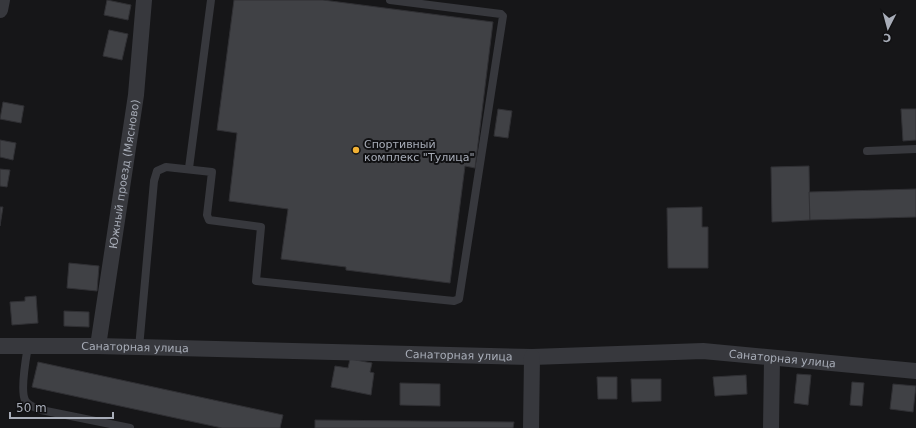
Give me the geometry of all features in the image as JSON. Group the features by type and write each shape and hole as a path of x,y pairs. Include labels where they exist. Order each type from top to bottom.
{"street":[{"path":"0,10 2,0"},
{"name":"Южный проезд (Мясново)","path":"98,346 136,95 144,0"},
{"name":"Санаторная улица","path":"0,346 98,346 532,357 703,351 916,371"},
{"path":"531,428 532,357"},
{"path":"772,358 772,428"}],"lane":[{"path":"189,168 211,0"},
{"path":"139,348 155,176 157,172 166,167 189,168 212,172 207,216 209,220 261,227 256,281 454,302 458,301 460,297 503,16 501,14 390,0"},
{"path":"868,151 916,150"},
{"path":"28,346 23,388 25,400 31,406 41,410 130,428"}],"building":[{"path":"107,0 131,5 128,20 104,15"},
{"name":"Спортивный комплекс \"Тулица\"","path":"234,0 323,0 493,22 475,168 465,166 450,283 346,270 346,267 281,259 288,209 229,201 237,133 217,130"},
{"path":"109,30 128,34 122,60 103,56"},
{"path":"3,102 24,106 21,123 0,119"},
{"path":"498,109 512,111 508,138 494,136"},
{"path":"901,109 916,109 916,140 903,141"},
{"path":"0,140 16,143 13,160 0,157"},
{"path":"809,166 810,220 772,222 771,167"},
{"path":"0,169 10,170 7,187 0,186"},
{"path":"916,189 916,217 810,220 809,192"},
{"path":"0,207 3,207 0,226"},
{"path":"702,207 702,227 708,227 708,268 668,268 667,208"},
{"path":"69,263 99,266 97,291 67,288"},
{"path":"36,296 38,323 12,325 10,302 25,301 25,297"},
{"path":"64,311 89,312 89,327 64,326"},
{"path":"350,359 372,363 370,372 374,373 371,395 331,387 335,366 348,368"},
{"path":"38,362 283,415 280,428 222,428 32,387"},
{"path":"797,374 811,375 808,405 794,403"},
{"path":"746,375 747,394 715,396 713,377"},
{"path":"597,377 617,377 617,399 598,399"},
{"path":"631,379 661,379 661,401 632,402"},
{"path":"852,382 864,383 862,406 850,405"},
{"path":"400,383 440,384 440,406 400,405"},
{"path":"893,384 916,386 913,412 890,409"},
{"path":"315,420 514,422 513,428 315,428"}],"place":[{"name":"Спортивный комплекс \"Тулица\"","path":"356,150"}]}
